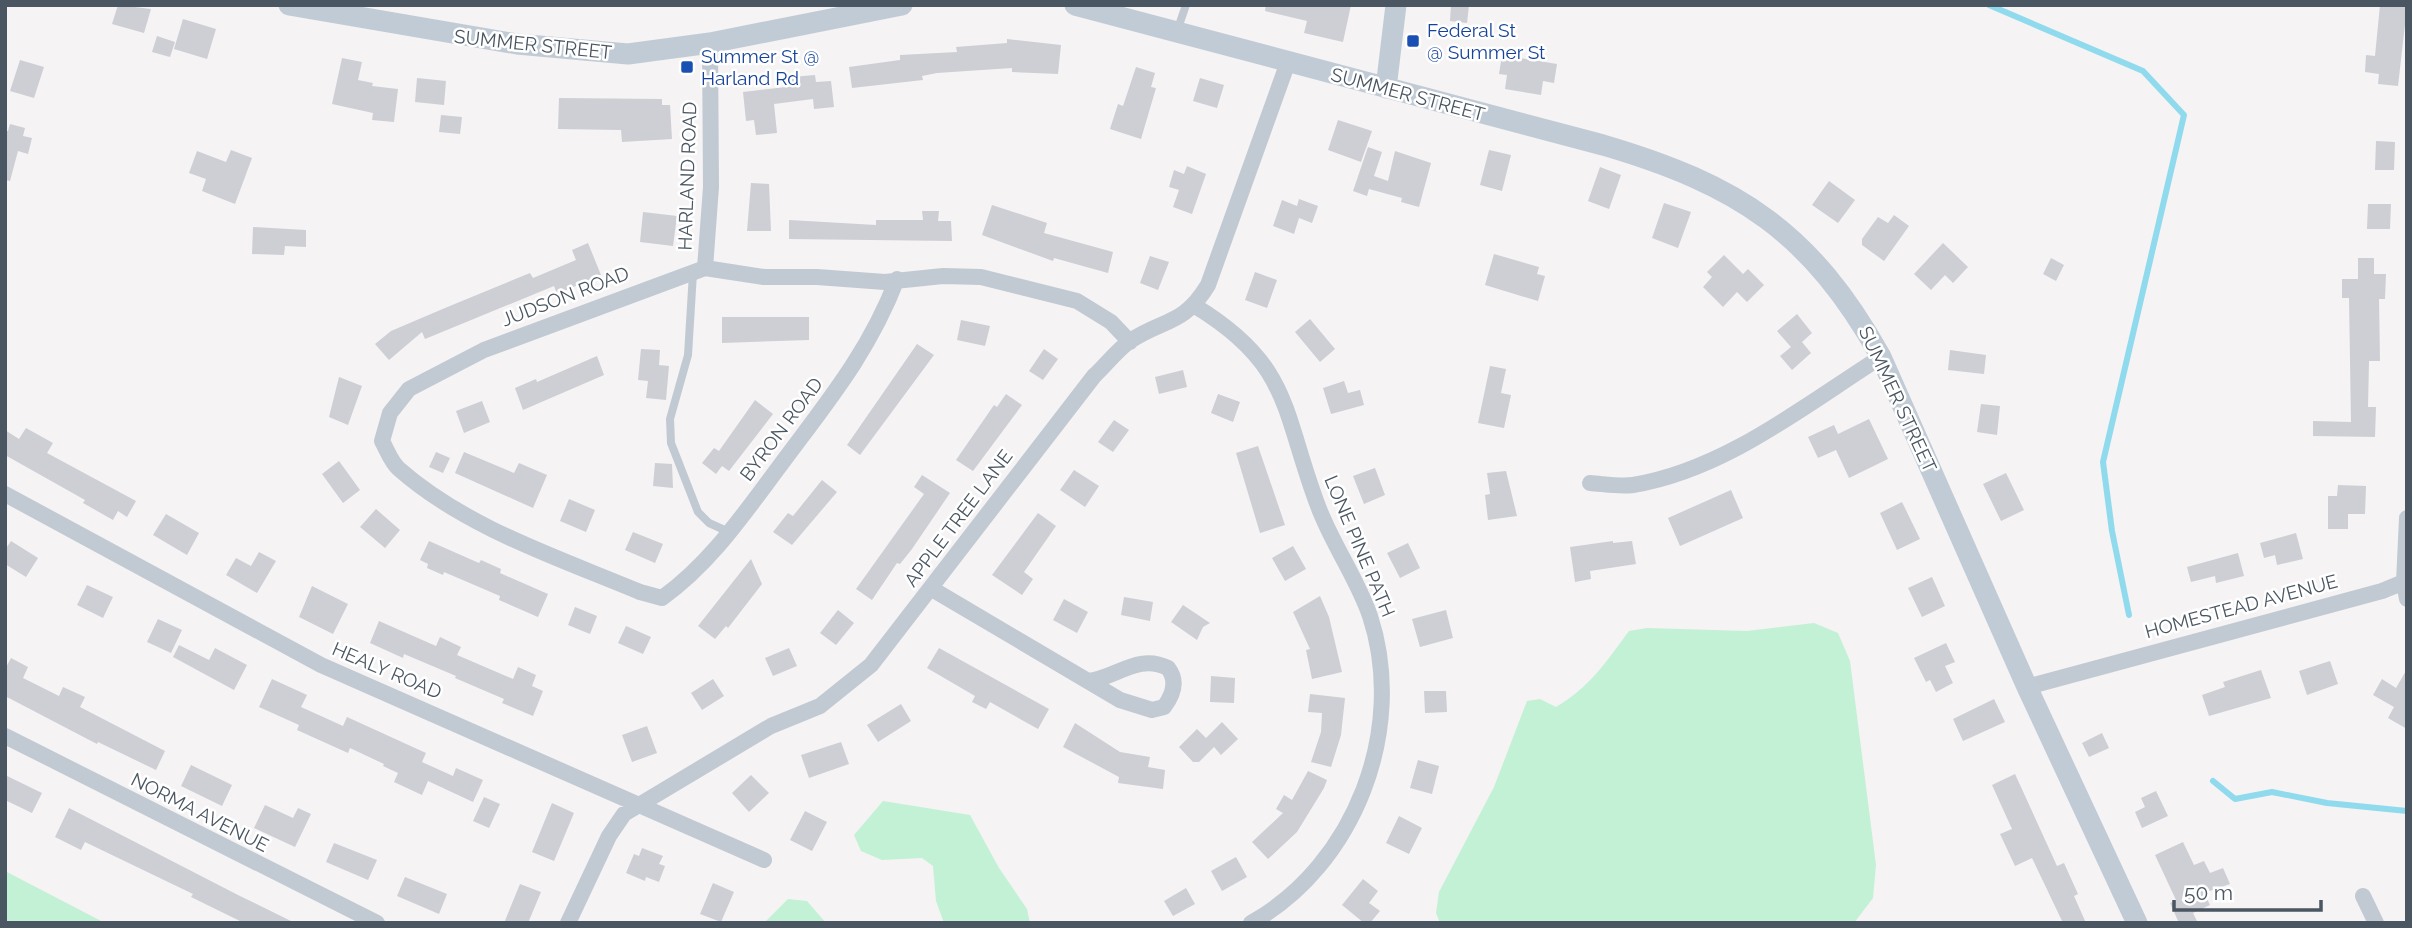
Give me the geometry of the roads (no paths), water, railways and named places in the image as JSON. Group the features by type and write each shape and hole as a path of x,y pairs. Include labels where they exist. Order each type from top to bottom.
{"street":[{"name":"SUMMER STREET","path":"289,5 417,30 568,51 628,54 710,43 861,9 902,5"},
{"name":"SUMMER STREET","path":"1075,5 1641,156 1712,183 1770,221 1802,248 1831,279 1857,314 1881,357 2027,687 2137,923"},
{"path":"1387,88 1396,5"},
{"name":"HARLAND ROAD","path":"699,270 711,187 710,43"},
{"name":"APPLE TREE LANE","path":"568,923 609,836 624,814 771,726 820,706 871,665 1094,376 1130,342 1179,319 1195,306 1208,285 1288,62"},
{"name":"JUDSON ROAD","path":"676,587 662,598 640,592 507,536 455,508 397,467 382,441 390,412 409,389 484,350 699,270 764,277 817,277 885,282 897,279 981,277 1077,301 1111,322 1130,342"},
{"name":"BYRON ROAD","path":"676,587 702,566 858,360 880,322 897,279"},
{"name":"LONE PINE PATH","path":"1195,306 1235,332 1272,374 1286,405 1309,483 1328,532 1370,616 1382,685 1377,752 1367,785 1348,821 1325,856 1296,890 1251,923"},
{"path":"1590,483 1630,485 1663,478 1730,450 1881,357"},
{"name":"HEALY ROAD","path":"5,495 321,665 642,804 764,860"},
{"path":"2407,519 2404,582 2407,599"},
{"name":"HOMESTEAD AVENUE","path":"2027,687 2382,591 2404,582"},
{"path":"932,589 1088,681 1135,707 1152,710 1164,707 1172,697 1174,683 1168,668 1146,662 1119,669 1103,679 1088,681"},
{"name":"NORMA AVENUE","path":"5,736 377,923"},
{"path":"2363,897 2376,923"}],"lane":[{"path":"1177,31 1186,5"},
{"path":"699,270 688,355 670,419 671,443 698,512 709,523 729,532"}],"waterway":[{"path":"1989,5 2143,71 2184,115 2103,462 2112,531 2129,615"},
{"path":"2213,781 2235,799 2272,792 2327,803 2407,811"}],"place":[{"name":"Federal St @ Summer St","path":"1413,41"},
{"name":"Summer St @ Harland Rd","path":"687,67"}]}
